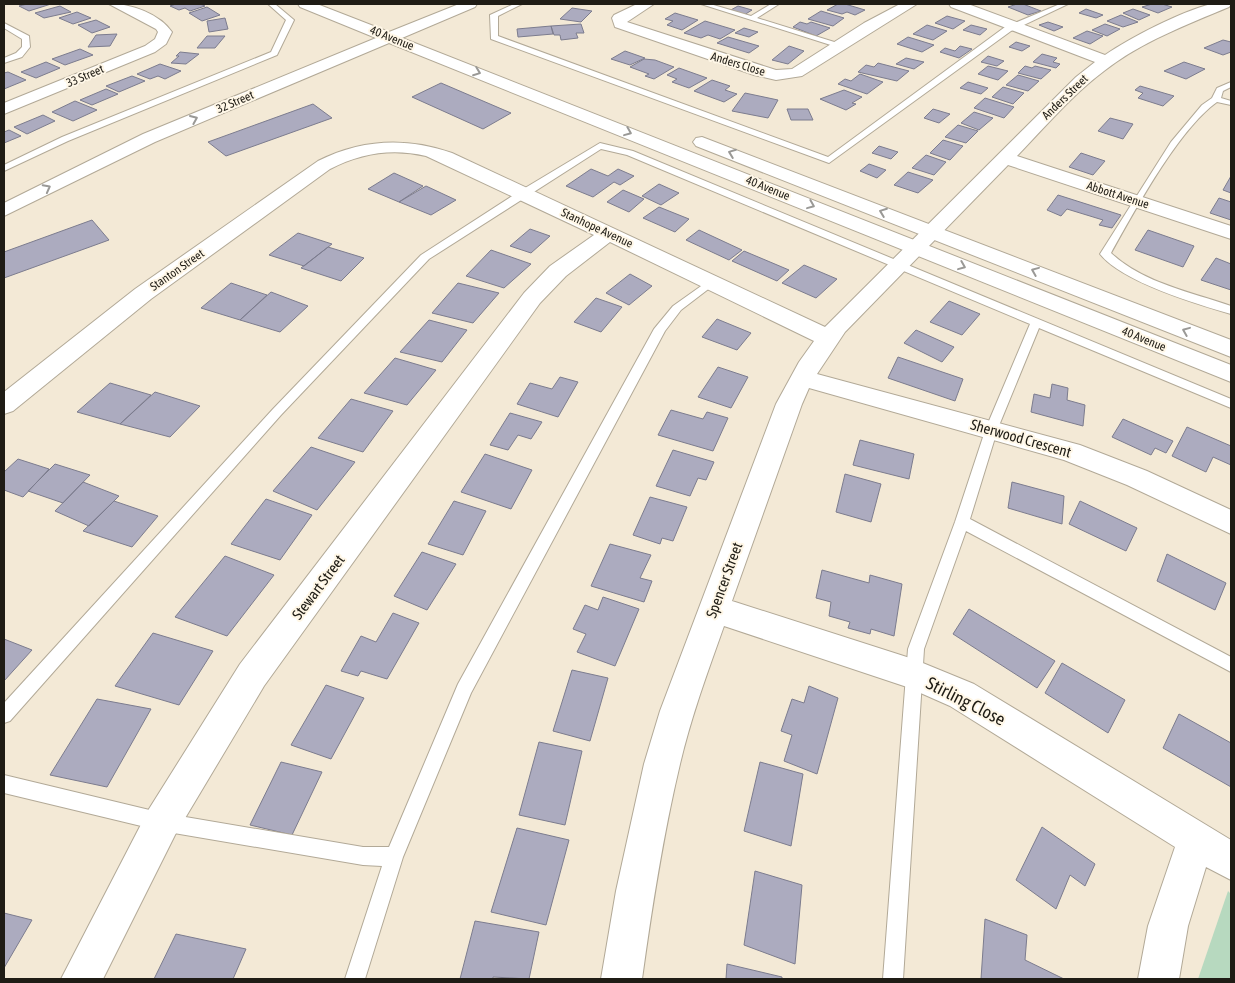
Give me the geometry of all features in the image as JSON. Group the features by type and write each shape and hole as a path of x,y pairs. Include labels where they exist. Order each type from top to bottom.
{"street":[{"name":"33 Street","path":"4,109 150,49 164,38 165,32 161,26 116,4"},
{"name":"40 Avenue","path":"304,4 374,31 396,27 578,94"},
{"path":"304,4 320,14 336,32"},
{"name":"32 Street","path":"4,210 149,138 292,78 440,4"},
{"name":"32 Street","path":"396,27 470,4"},
{"name":"Anders Close","path":"647,4 620,18 620,24 767,74 785,76 796,73 910,4"},
{"path":"956,4 1106,61"},
{"name":"Anders Street","path":"917,248 1074,86 1106,61 1148,36 1224,4"},
{"name":"40 Avenue","path":"396,27 431,54 1231,374"},
{"name":"32 Street","path":"4,192 142,128 374,31"},
{"path":"292,78 387,52 403,50 431,54"},
{"name":"40 Avenue","path":"690,137 917,248 1231,349"},
{"name":"Stanhope Avenue","path":"360,150 392,146 430,151 523,193 828,338"},
{"name":"Stanton Street","path":"4,405 143,294 324,166 360,150"},
{"name":"Abbott Avenue","path":"1005,158 1231,233"},
{"name":"Stewart Street","path":"82,979 162,822 252,675 532,298 558,270 608,234"},
{"name":"Spencer Street","path":"621,979 635,891 662,764 677,711 789,404 802,378 828,338 917,248"},
{"name":"Sherwood Crescent","path":"802,378 1043,442 1101,463 1231,523"},
{"name":"Stirling Close","path":"714,609 913,674 978,704 1231,861"},
{"path":"1159,979 1168,926 1196,839"}],"lane":[{"path":"4,168 66,139 274,52 290,20 271,4"},
{"path":"520,4 494,15 494,37 829,160 1013,26 1065,4"},
{"path":"704,4 840,45"},
{"path":"752,18 776,4"},
{"path":"4,25 26,38 26,46 18,55 4,61"},
{"path":"1216,99 1220,90 1231,84"},
{"path":"1231,103 1216,99 1212,100 1194,119 1135,201 1105,254 1114,264 1144,278 1231,310"},
{"path":"4,715 276,412 425,257 523,193 600,146 630,153 917,248 1036,323 1231,404"},
{"path":"355,979 394,858 464,689 596,443 664,323 677,308 711,282"},
{"path":"893,979 916,649 962,522 992,428 1036,323"},
{"path":"962,522 1231,665"},
{"path":"4,784 162,822 363,856 394,858"}],"green space":[{"path":"1228,891 1231,894 1231,979 1198,979"}],"building":[{"path":"51,4 29,11 19,6"},
{"path":"176,4 200,4 205,6 190,11 185,8 179,10 170,6"},
{"path":"838,4 845,4 865,10 855,15 847,12 842,14 827,10"},
{"path":"1023,4 1041,11 1028,15 1008,7"},
{"path":"1152,4 1172,7 1158,13 1142,7"},
{"path":"60,6 71,12 44,18 35,13"},
{"path":"738,6 752,10 744,15 729,11"},
{"path":"207,7 220,15 202,21 189,13"},
{"path":"572,8 592,11 581,22 560,19"},
{"path":"1086,9 1103,15 1096,18 1079,13"},
{"path":"1133,9 1150,15 1139,20 1123,13"},
{"path":"821,11 844,18 833,26 808,19"},
{"path":"77,12 91,18 73,24 59,18"},
{"path":"675,13 698,20 682,30 667,25 673,21 665,19"},
{"path":"1121,15 1138,22 1123,27 1107,21"},
{"path":"947,16 965,21 953,29 935,23"},
{"path":"225,18 228,29 209,32 207,21"},
{"path":"96,20 110,27 92,33 78,25"},
{"path":"705,21 735,30 720,39 708,35 701,38 684,33"},
{"path":"800,22 807,24 811,22 830,28 816,36 793,27"},
{"path":"1048,22 1063,27 1054,31 1039,25"},
{"path":"581,24 584,33 576,33 578,38 561,40 560,35 554,35 551,26"},
{"path":"1105,24 1120,29 1107,36 1092,30"},
{"path":"927,25 947,31 933,40 913,34"},
{"path":"971,25 987,29 980,35 963,30"},
{"path":"551,26 553,34 518,37 517,29"},
{"path":"744,28 758,32 749,37 735,33"},
{"path":"1087,31 1103,36 1090,44 1073,38"},
{"path":"117,34 110,46 88,47 96,35"},
{"path":"207,36 225,36 215,48 197,48"},
{"path":"728,37 759,46 749,53 717,43"},
{"path":"908,37 934,45 922,52 897,44"},
{"path":"1223,40 1231,42 1231,52 1223,55 1204,48"},
{"path":"1016,42 1030,46 1022,51 1009,47"},
{"path":"789,46 804,51 788,64 772,60"},
{"path":"960,46 972,49 959,58 940,52 945,48 955,51"},
{"path":"80,49 93,55 65,65 52,59"},
{"path":"625,51 645,58 630,65 611,59"},
{"path":"180,52 199,54 186,64 171,63 179,56 176,56"},
{"path":"1042,54 1057,58 1053,62 1060,64 1056,68 1033,62"},
{"path":"988,56 1004,61 997,66 981,62"},
{"path":"906,58 924,62 914,69 896,64"},
{"path":"644,59 655,60 674,67 654,79 645,76 649,74 630,67"},
{"path":"46,62 60,68 36,78 21,72"},
{"path":"1184,62 1205,69 1186,79 1164,71"},
{"path":"878,63 909,71 897,81 858,72 866,65 874,67"},
{"path":"160,64 181,71 165,79 158,76 150,79 137,74"},
{"path":"988,66 1008,71 998,80 978,74"},
{"path":"1025,66 1032,68 1035,66 1051,70 1041,79 1018,73"},
{"path":"679,68 707,78 689,88 672,82 677,79 667,75"},
{"path":"8,72 26,80 4,89 4,73"},
{"path":"860,74 883,82 867,94 838,84 845,79 851,81"},
{"path":"1018,75 1039,81 1028,91 1006,85"},
{"path":"132,76 145,81 119,92 106,86"},
{"path":"712,80 730,86 725,90 737,94 724,102 694,91"},
{"path":"968,82 988,88 981,94 960,88"},
{"path":"441,83 511,113 483,129 412,97"},
{"path":"1140,86 1174,96 1163,106 1138,98 1143,93 1135,90"},
{"path":"1003,87 1024,93 1013,104 992,97"},
{"path":"106,89 118,94 92,105 80,100"},
{"path":"844,90 862,97 852,103 856,104 846,110 820,99"},
{"path":"745,93 778,100 768,118 732,111"},
{"path":"985,98 1014,107 1004,118 974,108"},
{"path":"75,101 97,110 73,121 52,112"},
{"path":"313,104 332,118 226,156 208,142"},
{"path":"787,109 808,109 813,120 791,120"},
{"path":"933,109 950,114 939,123 924,118"},
{"path":"974,112 993,118 979,130 961,123"},
{"path":"43,115 55,121 27,134 14,127"},
{"path":"1110,118 1133,124 1123,139 1098,131"},
{"path":"958,125 978,131 966,143 945,137"},
{"path":"9,130 21,136 4,143 4,132"},
{"path":"943,140 963,146 950,160 930,153"},
{"path":"879,146 898,152 891,159 872,153"},
{"path":"1081,153 1105,161 1093,175 1069,167"},
{"path":"926,155 946,162 934,175 912,168"},
{"path":"869,164 886,170 877,178 860,171"},
{"path":"591,169 608,176 618,169 634,176 620,185 614,182 593,197 566,186"},
{"path":"908,172 933,180 918,193 894,185"},
{"path":"394,173 423,186 399,202 368,189"},
{"path":"1231,176 1231,193 1223,190"},
{"path":"659,184 679,193 661,205 642,196"},
{"path":"426,186 456,200 431,215 399,202"},
{"path":"623,190 644,199 629,212 607,202"},
{"path":"1058,195 1121,215 1112,228 1099,225 1103,220 1067,209 1061,216 1047,210"},
{"path":"1219,198 1231,202 1231,220 1210,213"},
{"path":"659,207 689,219 675,232 643,218"},
{"path":"92,220 109,240 4,278 4,252"},
{"path":"530,229 550,236 531,253 510,246"},
{"path":"699,230 742,250 729,260 686,240"},
{"path":"1148,230 1194,246 1183,267 1135,250"},
{"path":"298,233 332,244 304,266 269,255"},
{"path":"328,247 364,258 341,281 301,268"},
{"path":"491,250 531,264 504,288 466,276"},
{"path":"744,251 789,270 777,281 732,261"},
{"path":"1216,258 1231,264 1231,290 1201,280"},
{"path":"804,265 837,279 816,298 782,283"},
{"path":"630,274 652,286 629,305 606,293"},
{"path":"231,283 267,295 240,320 201,308"},
{"path":"458,283 499,293 473,323 432,313"},
{"path":"271,292 308,306 280,332 240,320"},
{"path":"596,298 622,307 601,332 574,322"},
{"path":"949,301 980,314 962,335 930,322"},
{"path":"717,319 751,333 737,350 702,337"},
{"path":"429,320 467,330 442,362 400,352"},
{"path":"916,330 954,347 942,362 904,343"},
{"path":"898,357 963,379 955,401 888,378"},
{"path":"395,358 436,370 407,405 364,393"},
{"path":"718,367 748,377 731,408 698,397"},
{"path":"560,377 578,382 558,417 517,404 530,383 552,389"},
{"path":"110,383 151,395 120,424 77,412"},
{"path":"1052,384 1068,388 1067,400 1085,405 1083,426 1031,412 1034,394 1050,398"},
{"path":"155,392 200,406 170,437 120,424"},
{"path":"351,399 393,411 363,452 318,438"},
{"path":"671,410 703,419 707,412 728,418 713,451 658,435"},
{"path":"510,413 542,422 531,439 518,435 508,450 490,445"},
{"path":"1123,419 1173,441 1166,453 1155,448 1151,455 1112,437"},
{"path":"1187,427 1231,446 1231,465 1213,457 1206,472 1172,456"},
{"path":"860,440 914,454 909,479 853,465"},
{"path":"311,447 355,462 317,510 273,491"},
{"path":"673,450 714,462 706,480 698,478 690,496 656,486"},
{"path":"485,454 532,470 511,509 461,492"},
{"path":"18,459 49,469 23,497 4,490 4,472"},
{"path":"55,464 90,475 63,503 28,491"},
{"path":"845,474 881,484 871,522 836,512"},
{"path":"83,482 119,496 89,526 55,511"},
{"path":"1012,482 1064,496 1062,524 1008,508"},
{"path":"650,497 687,507 673,541 662,538 660,544 633,535"},
{"path":"266,499 312,515 280,560 231,544"},
{"path":"114,501 158,516 132,547 83,531"},
{"path":"454,501 486,511 463,555 428,544"},
{"path":"1080,501 1137,528 1126,551 1069,524"},
{"path":"610,544 651,555 640,578 652,581 644,602 591,586"},
{"path":"422,552 456,564 427,610 394,596"},
{"path":"1167,554 1226,583 1215,610 1157,581"},
{"path":"225,556 274,575 227,636 175,617"},
{"path":"822,570 869,583 870,575 902,584 894,636 871,629 870,634 848,628 850,622 829,616 831,602 816,598"},
{"path":"603,597 639,609 615,666 577,652 586,634 573,629 585,605 598,610"},
{"path":"969,609 1055,661 1037,688 953,634"},
{"path":"393,613 419,623 387,679 361,671 358,676 341,671 361,636 376,642"},
{"path":"153,633 213,651 179,705 115,686"},
{"path":"4,639 32,650 4,681"},
{"path":"1062,663 1125,700 1108,733 1045,693"},
{"path":"572,670 608,678 590,741 553,731"},
{"path":"326,685 364,698 331,759 291,745"},
{"path":"809,686 838,698 817,774 784,761 792,735 781,731 792,699 804,703"},
{"path":"97,699 151,709 107,787 50,775"},
{"path":"1179,714 1231,743 1231,787 1163,748"},
{"path":"539,742 582,751 565,825 519,815"},
{"path":"281,762 322,772 292,835 250,825"},
{"path":"760,762 803,774 791,846 744,831"},
{"path":"1042,827 1095,864 1085,886 1070,875 1056,909 1016,880"},
{"path":"517,828 569,840 546,925 491,912"},
{"path":"755,871 802,885 795,964 744,945"},
{"path":"4,913 32,920 4,968"},
{"path":"985,919 1027,935 1025,960 1064,979 981,979"},
{"path":"475,921 539,932 529,979 493,977 493,979 460,979"},
{"path":"176,934 246,949 233,979 154,979"},
{"path":"727,964 782,977 782,979 726,979"}]}
